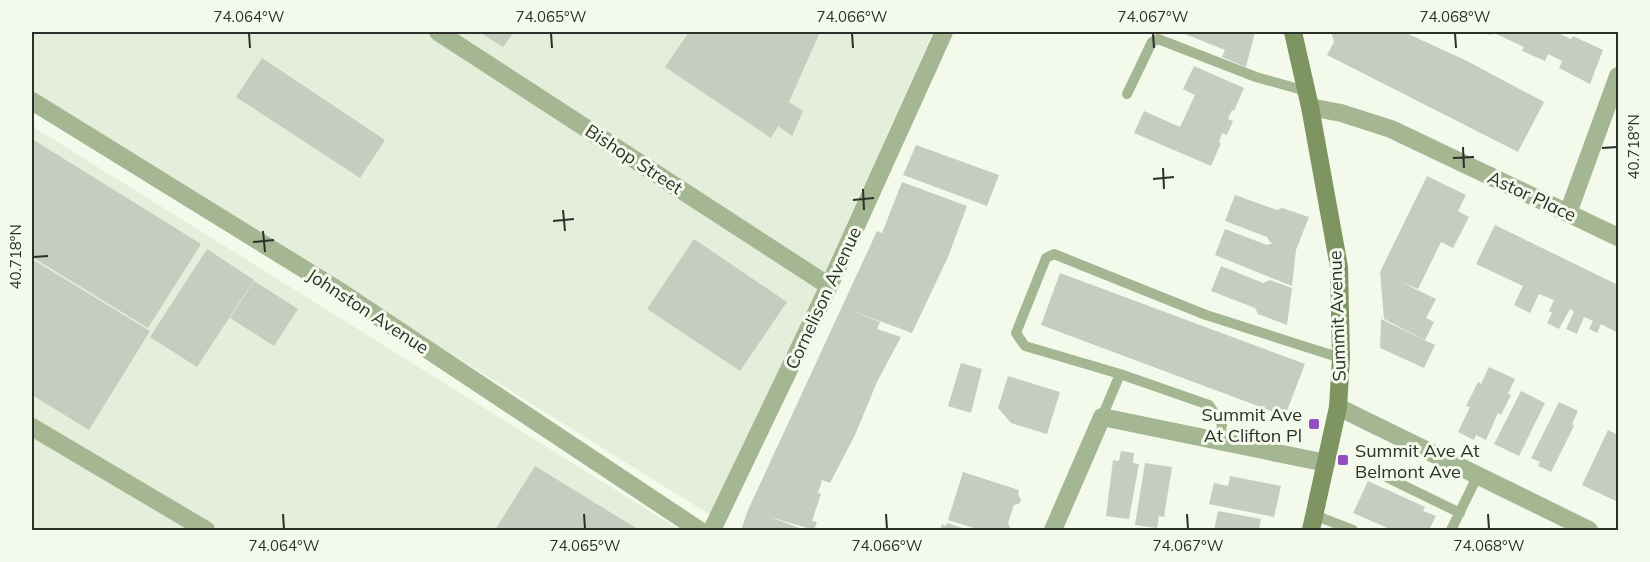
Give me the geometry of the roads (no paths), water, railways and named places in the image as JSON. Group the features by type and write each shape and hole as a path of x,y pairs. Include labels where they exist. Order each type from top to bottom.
{"main road":[{"name":"Summit Avenue","path":"1293,32 1308,99 1339,267 1341,358 1338,407 1313,523"}],"street":[{"name":"Bishop Street","path":"438,32 829,286"},
{"name":"Cornelison Avenue","path":"712,531 829,286 944,32"},
{"path":"1568,213 1618,76"},
{"name":"Astor Place","path":"1308,99 1341,113 1391,129 1618,237"},
{"name":"Johnston Avenue","path":"32,101 341,292 699,531"},
{"path":"1338,407 1589,531"},
{"path":"1053,531 1102,417 1326,463"},
{"path":"32,427 206,531"}],"lane":[{"path":"1127,94 1152,42 1158,39 1308,99"},
{"path":"1220,441 1222,424 1209,405 1025,345 1016,333 1046,258 1054,254 1206,315 1341,358"},
{"path":"1102,417 1120,375"},
{"path":"1376,472 1460,513"},
{"path":"1451,531 1478,475"},
{"path":"1313,523 1353,531"}],"place":[{"name":"Summit Ave At Clifton Pl","path":"1314,424"},
{"name":"Summit Ave At Belmont Ave","path":"1343,460"}]}
